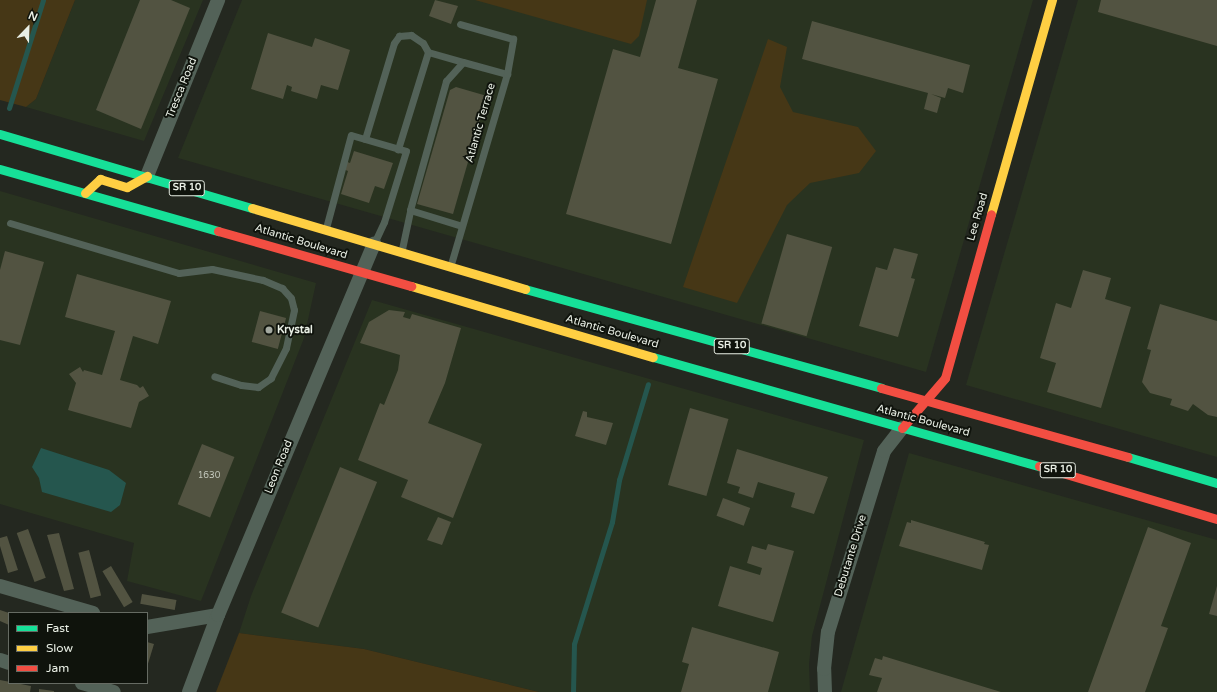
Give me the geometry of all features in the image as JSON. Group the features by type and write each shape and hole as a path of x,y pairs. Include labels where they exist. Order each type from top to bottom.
{"main road":[{"name":"Lee Road","path":"902,428 926,398 945,378 1052,0"},
{"name":"Atlantic Boulevard","path":"0,134 813,371 926,398 1217,483"},
{"name":"Atlantic Boulevard","path":"0,169 525,319 624,350 692,366 779,394 1053,469 1217,519"},
{"path":"85,193 100,179 127,187 147,176"}],"street":[{"name":"Tresca Road","path":"147,176 218,0"},
{"name":"Leon Road","path":"189,692 218,614 360,273 374,243"},
{"name":"Debutante Drive","path":"825,692 824,669 828,632 884,451 902,428"},
{"path":"0,586 90,612"},
{"path":"148,627 218,614"},
{"path":"86,684 114,692"}],"lane":[{"name":"Atlantic Terrace","path":"451,266 507,74 513,38 460,24"},
{"path":"365,139 394,43 399,36 411,35 422,43 428,52 507,74"},
{"path":"398,149 428,52"},
{"path":"401,251 410,210 446,81 463,62"},
{"path":"326,229 351,135 406,151 384,222 374,243"},
{"path":"410,210 462,226"},
{"path":"10,223 179,273 212,269 241,275 282,288 291,298 294,310 286,348 271,378 258,386 214,376"}],"shaded area":[{"path":"0,0 75,0 36,99 26,107 0,100"},
{"path":"75,0 203,0 144,141 26,107 36,99"},
{"path":"242,0 1033,0 926,372 178,158"},
{"path":"475,0 647,0 639,36 631,44"},
{"path":"1078,0 1217,0 1217,457 966,385"},
{"path":"768,39 787,47 780,87 793,112 858,127 876,151 859,173 810,183 787,205 737,303 683,287"},
{"path":"0,191 316,283 304,338 201,601 127,581 134,543 0,504"},
{"path":"372,300 864,440 812,636 809,664 810,692 539,692 364,649 239,633 251,596"},
{"path":"909,453 1217,540 1217,692 841,692"},
{"path":"239,633 364,649 539,692 216,692"}],"water":[{"path":"41,448 109,470 126,483 120,505 111,512 42,492 39,478 32,467"}],"building":[{"path":"140,0 171,0 190,8 141,129 96,110"},
{"path":"435,0 458,6 451,24 429,16"},
{"path":"656,0 697,0 678,68 718,79 671,244 566,214 613,49 640,57"},
{"path":"1101,0 1217,0 1217,46 1098,12"},
{"path":"812,21 970,65 963,93 948,88 945,98 931,94 941,98 937,113 924,109 928,93 802,59"},
{"path":"268,33 312,47 315,38 350,50 338,90 321,85 317,99 291,91 292,87 287,85 283,99 251,89"},
{"path":"456,87 487,96 453,214 417,204 450,90"},
{"path":"354,151 393,163 384,189 375,186 369,203 341,194 348,171 343,169 345,161 350,163"},
{"path":"787,234 832,247 807,336 761,323"},
{"path":"894,248 918,254 911,278 915,279 898,337 859,326 876,267 887,270"},
{"path":"5,251 44,262 20,345 0,340 0,270"},
{"path":"1083,270 1111,278 1105,299 1131,307 1101,408 1047,392 1056,363 1040,358 1056,303 1071,308"},
{"path":"77,274 171,301 158,344 133,336 120,380 137,385 140,388 143,386 149,396 139,402 131,428 68,410 76,383 69,374 80,367 83,372 84,370 102,375 115,331 65,317"},
{"path":"1160,304 1217,321 1217,417 1208,415 1193,404 1188,411 1170,405 1172,399 1150,393 1142,382 1151,350 1147,349"},
{"path":"389,310 405,312 403,317 410,319 412,314 461,328 445,383 428,423 482,444 453,518 401,497 408,480 358,460 380,403 384,405 398,370 400,355 360,343 369,322"},
{"name":"Krystal","path":"260,311 286,318 278,349 252,342"},
{"path":"690,408 728,419 706,496 668,485"},
{"path":"583,411 587,412 587,417 613,423 606,445 575,436"},
{"path":"202,444 234,457 210,517 178,504"},
{"path":"737,449 828,477 814,514 791,507 795,493 758,482 753,498 738,493 740,487 727,483"},
{"path":"340,467 377,482 318,628 281,613"},
{"path":"723,498 750,508 744,526 717,516"},
{"path":"438,517 451,522 442,545 427,540"},
{"path":"911,520 985,542 984,544 989,545 982,570 899,546 907,522 911,523"},
{"path":"1148,527 1191,543 1161,626 1168,628 1145,692 1088,692"},
{"path":"28,529 46,578 35,582 17,533"},
{"path":"59,533 74,589 64,591 47,535"},
{"path":"7,536 18,570 8,573 0,546 0,538"},
{"path":"768,544 794,551 773,622 718,606 730,566 760,575 762,568 747,563 752,546 766,550"},
{"path":"89,550 101,595 91,598 78,553"},
{"path":"111,566 133,602 124,607 102,571"},
{"path":"1217,586 1217,616 1209,614"},
{"path":"142,594 176,600 175,610 140,604"},
{"path":"0,610 8,613 8,625 0,621"},
{"path":"692,627 779,652 768,692 681,692 689,664 682,662"},
{"path":"148,642 154,644 148,664"},
{"path":"883,656 1001,692 877,692 882,678 869,675 875,658 882,660"},
{"path":"0,680 8,682 8,684 31,686 30,692 0,692"},
{"path":"39,689 54,691 54,692 39,692"}],"waterway":[{"path":"9,108 43,0"},
{"path":"573,692 574,644 612,522 619,480 648,384"}],"traffic: fast":[{"path":"0,134 252,208"},
{"path":"0,169 218,231"},
{"path":"525,289 881,388"},
{"path":"653,357 1039,466"},
{"path":"1128,457 1217,483"}],"traffic: slow":[{"path":"991,214 1052,0"},
{"path":"85,193 100,179 127,187 147,176"},
{"path":"252,208 525,289"},
{"path":"411,286 653,357"}],"traffic: jam":[{"path":"902,428 945,378 991,214"},
{"path":"218,231 411,286"},
{"path":"881,388 1128,457"},
{"path":"1039,466 1217,519"}],"place":[{"name":"Krystal","path":"269,330"}]}
